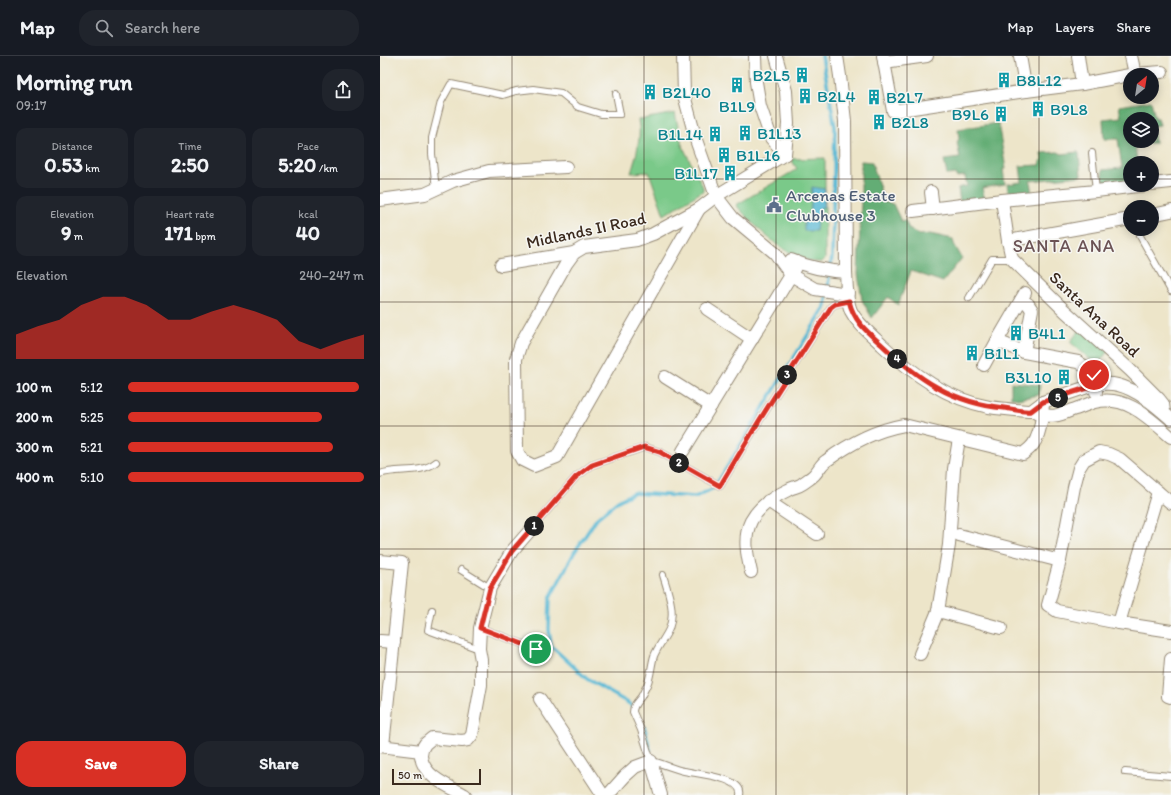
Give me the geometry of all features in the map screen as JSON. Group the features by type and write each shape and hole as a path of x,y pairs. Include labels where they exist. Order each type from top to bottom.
{"street":[{"path":"684,56 684,95 696,140 716,196 733,218 775,253 791,275 815,289 846,295"},
{"path":"755,56 756,82 760,106 771,138 785,154"},
{"path":"776,56 786,91 788,124 785,154"},
{"path":"836,56 840,76 845,121 844,272 846,295 851,311 858,322 898,360 944,392 989,407 1030,411 1043,415 1055,416 1096,401 1108,400 1136,408 1171,437"},
{"path":"927,56 883,59 894,111 1082,84 1123,76"},
{"path":"1020,56 1026,91"},
{"path":"1078,56 1082,84"},
{"path":"1131,56 1134,68"},
{"name":"Midlands II Road","path":"501,265 574,253 584,247 636,240 653,234 699,209 716,196 785,154"},
{"path":"380,200 424,194 453,181 489,171 566,167"},
{"path":"1159,183 1171,182"},
{"path":"913,211 1123,188"},
{"path":"931,192 933,209"},
{"path":"1002,200 1012,259"},
{"path":"574,253 566,264 521,343 516,359 517,451 522,460 534,466 557,457 699,209"},
{"path":"1159,214 1171,211"},
{"path":"1008,242 1123,220"},
{"path":"775,253 797,263 823,270 844,272"},
{"name":"Santa Ana Road","path":"1012,259 1065,311 1159,398 1168,416"},
{"path":"683,451 797,263"},
{"path":"984,365 1023,297 1032,310 1024,352"},
{"path":"707,309 752,339"},
{"path":"997,341 1024,352 1078,362 1090,370 1094,375 1096,385 1096,401"},
{"path":"665,377 711,406"},
{"path":"1030,411 1043,402 1096,385 1117,384 1133,391 1168,416 1155,423"},
{"path":"751,572 746,551 746,535 750,522 757,510 768,501 800,485 814,475 825,462 859,440 890,428 904,425 1023,454 1032,447 1038,433 1043,415 1043,402"},
{"path":"920,654 938,611 949,545 954,469 959,439"},
{"path":"1171,503 1128,465 1110,454 1099,452 1084,460 1079,468 1074,487 1060,561 1048,605 1057,611 1171,631"},
{"path":"1119,623 1158,492"},
{"path":"768,501 817,534"},
{"path":"465,795 437,780 426,769 422,760 421,752 425,744 432,738 462,741 468,740 472,735 481,685 481,660 479,649 480,628 490,588 512,551 533,526"},
{"path":"959,535 1060,561"},
{"path":"380,561 402,563 381,746 421,752"},
{"path":"938,611 1001,628"},
{"path":"380,641 394,642"},
{"path":"1171,658 1168,696 1171,697"},
{"path":"540,699 603,795"},
{"path":"608,795 635,766 654,762 661,795"}],"lane":[{"path":"436,189 432,154 432,138 441,102 451,84 503,95 516,91 533,89 561,93 578,107 601,114 620,114 616,94"},
{"path":"1092,153 1096,191"},
{"path":"1140,236 1171,291"},
{"path":"969,298 992,259 1012,259"},
{"path":"533,526 576,477 592,465 644,447 660,452 720,486 763,414 831,307 846,295"},
{"path":"380,474 392,471 425,469 436,462"},
{"path":"461,570 490,588"},
{"path":"663,575 670,599 672,613 670,628 654,656 650,669 650,679 632,712 654,762 683,771 729,780 739,787 740,793 748,795"},
{"path":"432,610 428,630 479,649"},
{"path":"480,628 536,649"},
{"path":"1125,772 1171,776"}],"green space":[{"path":"1132,104 1152,104 1154,112 1123,112 1123,148 1136,148 1136,156 1123,156 1123,184 1104,185 1102,170 1122,168 1118,139 1104,139 1103,119 1121,117 1119,106"},
{"path":"675,113 682,145 703,187 703,191 664,215 649,172 631,173 639,140 638,120"},
{"path":"998,123 1006,169 1003,169 1005,184 982,188 985,200 960,202 958,188 967,186 965,176 956,177 956,174 947,175 944,160 960,158 957,142 959,139 958,129"},
{"path":"1058,152 1062,154 1078,152 1081,176 1030,181 1032,194 1009,196 1007,184 1022,182 1020,166 1040,165 1040,161 1042,160 1041,153"},
{"path":"825,158 825,259 822,262 814,262 796,256 777,244 751,222 736,205 797,169 791,159"},
{"path":"861,161 872,162 884,202 893,204 901,221 905,220 909,229 920,235 930,234 953,239 954,244 962,258 943,282 911,271 898,305 888,297 872,318 862,300 858,274"},
{"path":"1082,327 1109,350 1097,365 1070,342"},
{"path":"1011,382 1040,385 1039,395 1017,399 1011,397"}],"water":[{"path":"812,187 825,189 824,207 821,207 820,220 817,220 816,231 804,231 804,220 810,219"}],"waterway":[{"path":"633,708 630,704 587,679 551,646 549,629 550,598 574,553 597,518 618,501 633,493 695,497 714,488 825,307 832,257 835,127 822,56"},
{"path":"639,719 645,729 650,750"}],"place":[{"name":"B2L5","path":"802,75"},
{"name":"B8L12","path":"1004,80"},
{"name":"B1L9","path":"737,85"},
{"name":"B2L40","path":"650,92"},
{"name":"B2L4","path":"805,96"},
{"name":"B2L7","path":"874,97"},
{"name":"B9L8","path":"1038,109"},
{"name":"B9L6","path":"1001,114"},
{"name":"B2L8","path":"879,122"},
{"name":"B1L13","path":"745,133"},
{"name":"B1L14","path":"715,134"},
{"name":"B1L16","path":"724,155"},
{"name":"B1L17","path":"730,173"},
{"name":"Arcenas Estate Clubhouse 3","path":"774,205"},
{"name":"B4L1","path":"1016,333"},
{"name":"B1L1","path":"972,353"},
{"name":"B3L10","path":"1064,377"}],"district":[{"name":"SANTA ANA","path":"1064,246"}],"route":[{"path":"536,649 480,628 490,588 504,562 576,477 592,465 644,447 660,452 720,486 790,371 831,307 835,304 849,301 851,311 858,322 898,360 919,376 944,392 989,407 1031,411 1043,402 1096,385 1094,375"}]}
